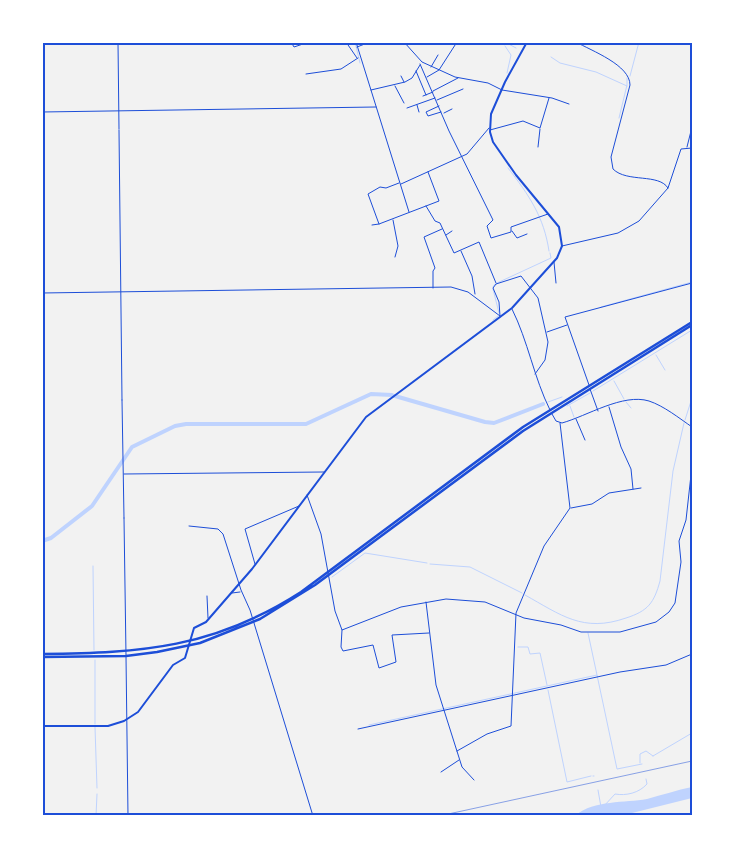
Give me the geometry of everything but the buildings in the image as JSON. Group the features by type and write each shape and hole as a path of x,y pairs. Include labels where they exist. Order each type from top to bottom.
{"highway":[{"path":"42,656 126,654 190,644 253,621 328,574 550,411 692,324"}],"main road":[{"path":"42,726 108,726 127,720 141,709 173,665 185,658 194,628 208,619 256,564 369,414 512,308 554,262 562,246 560,230 516,175 493,142 489,129 491,114 527,42"}],"street":[{"path":"118,42 128,816"},
{"path":"292,42 294,47 308,42"},
{"path":"346,42 358,58 371,90 409,212"},
{"path":"356,42 358,58"},
{"path":"404,42 416,53 462,156 494,220 487,226 490,238 511,232 514,232 517,238 527,234"},
{"path":"427,76 439,70 457,42"},
{"path":"576,42 622,68 629,77 630,85 611,157 613,169 621,175 664,183 668,188"},
{"path":"357,47 372,43"},
{"path":"431,66 438,55"},
{"path":"306,74 341,70 358,58"},
{"path":"371,90 404,83 412,78 421,63"},
{"path":"421,63 459,78 488,83 502,90 549,98 569,104"},
{"path":"416,71 426,95"},
{"path":"401,76 404,83"},
{"path":"423,96 459,78"},
{"path":"395,86 404,103"},
{"path":"407,108 463,88"},
{"path":"538,147 540,128 549,98"},
{"path":"417,105 419,112"},
{"path":"439,106 426,111 427,115 452,109"},
{"path":"42,112 376,107"},
{"path":"379,224 368,197 369,193 380,187 386,188 400,184 462,156 471,150 489,129 523,121 540,128"},
{"path":"687,147 692,127"},
{"path":"562,246 625,230 644,217 668,188 680,151 687,147 692,148"},
{"path":"372,225 439,201 428,171"},
{"path":"426,206 435,221 443,229 454,253 479,242 496,284"},
{"path":"511,232 512,227 540,218 548,213"},
{"path":"393,219 398,246 395,257"},
{"path":"433,288 433,271 436,268 424,237 443,229"},
{"path":"446,235 452,231"},
{"path":"460,251 472,276 475,295"},
{"path":"554,262 556,283"},
{"path":"500,316 499,302 493,288 496,284 520,276 538,298 546,332 547,354 535,374"},
{"path":"598,411 565,317 692,283"},
{"path":"42,293 456,288 475,295 500,316"},
{"path":"457,751 487,734 512,726 516,613 546,543 570,508 560,423 556,421 550,411 512,308"},
{"path":"546,332 568,324"},
{"path":"560,423 628,400 646,400 692,427"},
{"path":"609,407 621,447 631,469 633,489"},
{"path":"576,419 585,440"},
{"path":"342,630 401,607 426,601 450,599 478,600 516,613 524,618 561,625 575,631 602,633 644,627 664,616 675,604 675,593 681,562 679,541 686,520 692,466"},
{"path":"124,474 324,472"},
{"path":"570,508 592,504 609,493 641,488"},
{"path":"307,495 321,534 335,611 342,630 341,647 343,651 373,645 379,668 396,662 392,635 430,633"},
{"path":"256,564 245,529 276,516 287,509 299,506"},
{"path":"189,526 221,530 253,621 313,816"},
{"path":"231,593 242,591"},
{"path":"206,596 208,619"},
{"path":"426,601 433,670 462,767 474,780"},
{"path":"358,729 512,694 666,665 692,654"},
{"path":"441,772 460,760"}],"path":[{"path":"439,816 692,761"}],"water":[{"path":"692,787 692,798 624,815 576,815 583,810 601,804 647,799"}],"waterway":[{"path":"355,42 360,63"},
{"path":"505,42 516,48"},
{"path":"618,42 639,44"},
{"path":"630,76 639,42"},
{"path":"505,46 511,55 507,73"},
{"path":"551,57 560,63 596,72 627,86"},
{"path":"619,118 627,78"},
{"path":"508,168 523,188 539,217 549,251"},
{"path":"497,283 551,258 550,253"},
{"path":"601,307 692,282"},
{"path":"493,289 499,313"},
{"path":"493,320 498,316"},
{"path":"593,391 692,330"},
{"path":"656,355 665,370"},
{"path":"614,381 624,399"},
{"path":"567,406 590,393"},
{"path":"42,541 51,538 92,506 132,447 175,426 186,424 306,424 371,394 392,395"},
{"path":"395,396 494,423 543,404"},
{"path":"548,402 562,397"},
{"path":"685,420 692,398"},
{"path":"626,402 631,408"},
{"path":"570,406 574,417"},
{"path":"525,595 573,620 597,624 626,618 640,612 649,605 660,581 673,471 684,423"},
{"path":"332,577 365,553 427,563"},
{"path":"430,564 470,567 522,593"},
{"path":"93,566 94,650"},
{"path":"588,633 597,675"},
{"path":"518,647 528,647 530,654 540,653 547,685"},
{"path":"95,660 95,724"},
{"path":"369,725 597,675 617,769 642,764"},
{"path":"548,690 567,782 591,776"},
{"path":"95,727 97,788"},
{"path":"653,756 692,733"},
{"path":"640,763 640,754 646,751 653,756"},
{"path":"604,806 615,794 624,795 640,790 647,784 646,779"},
{"path":"598,790 601,807"},
{"path":"96,816 97,794"}]}
